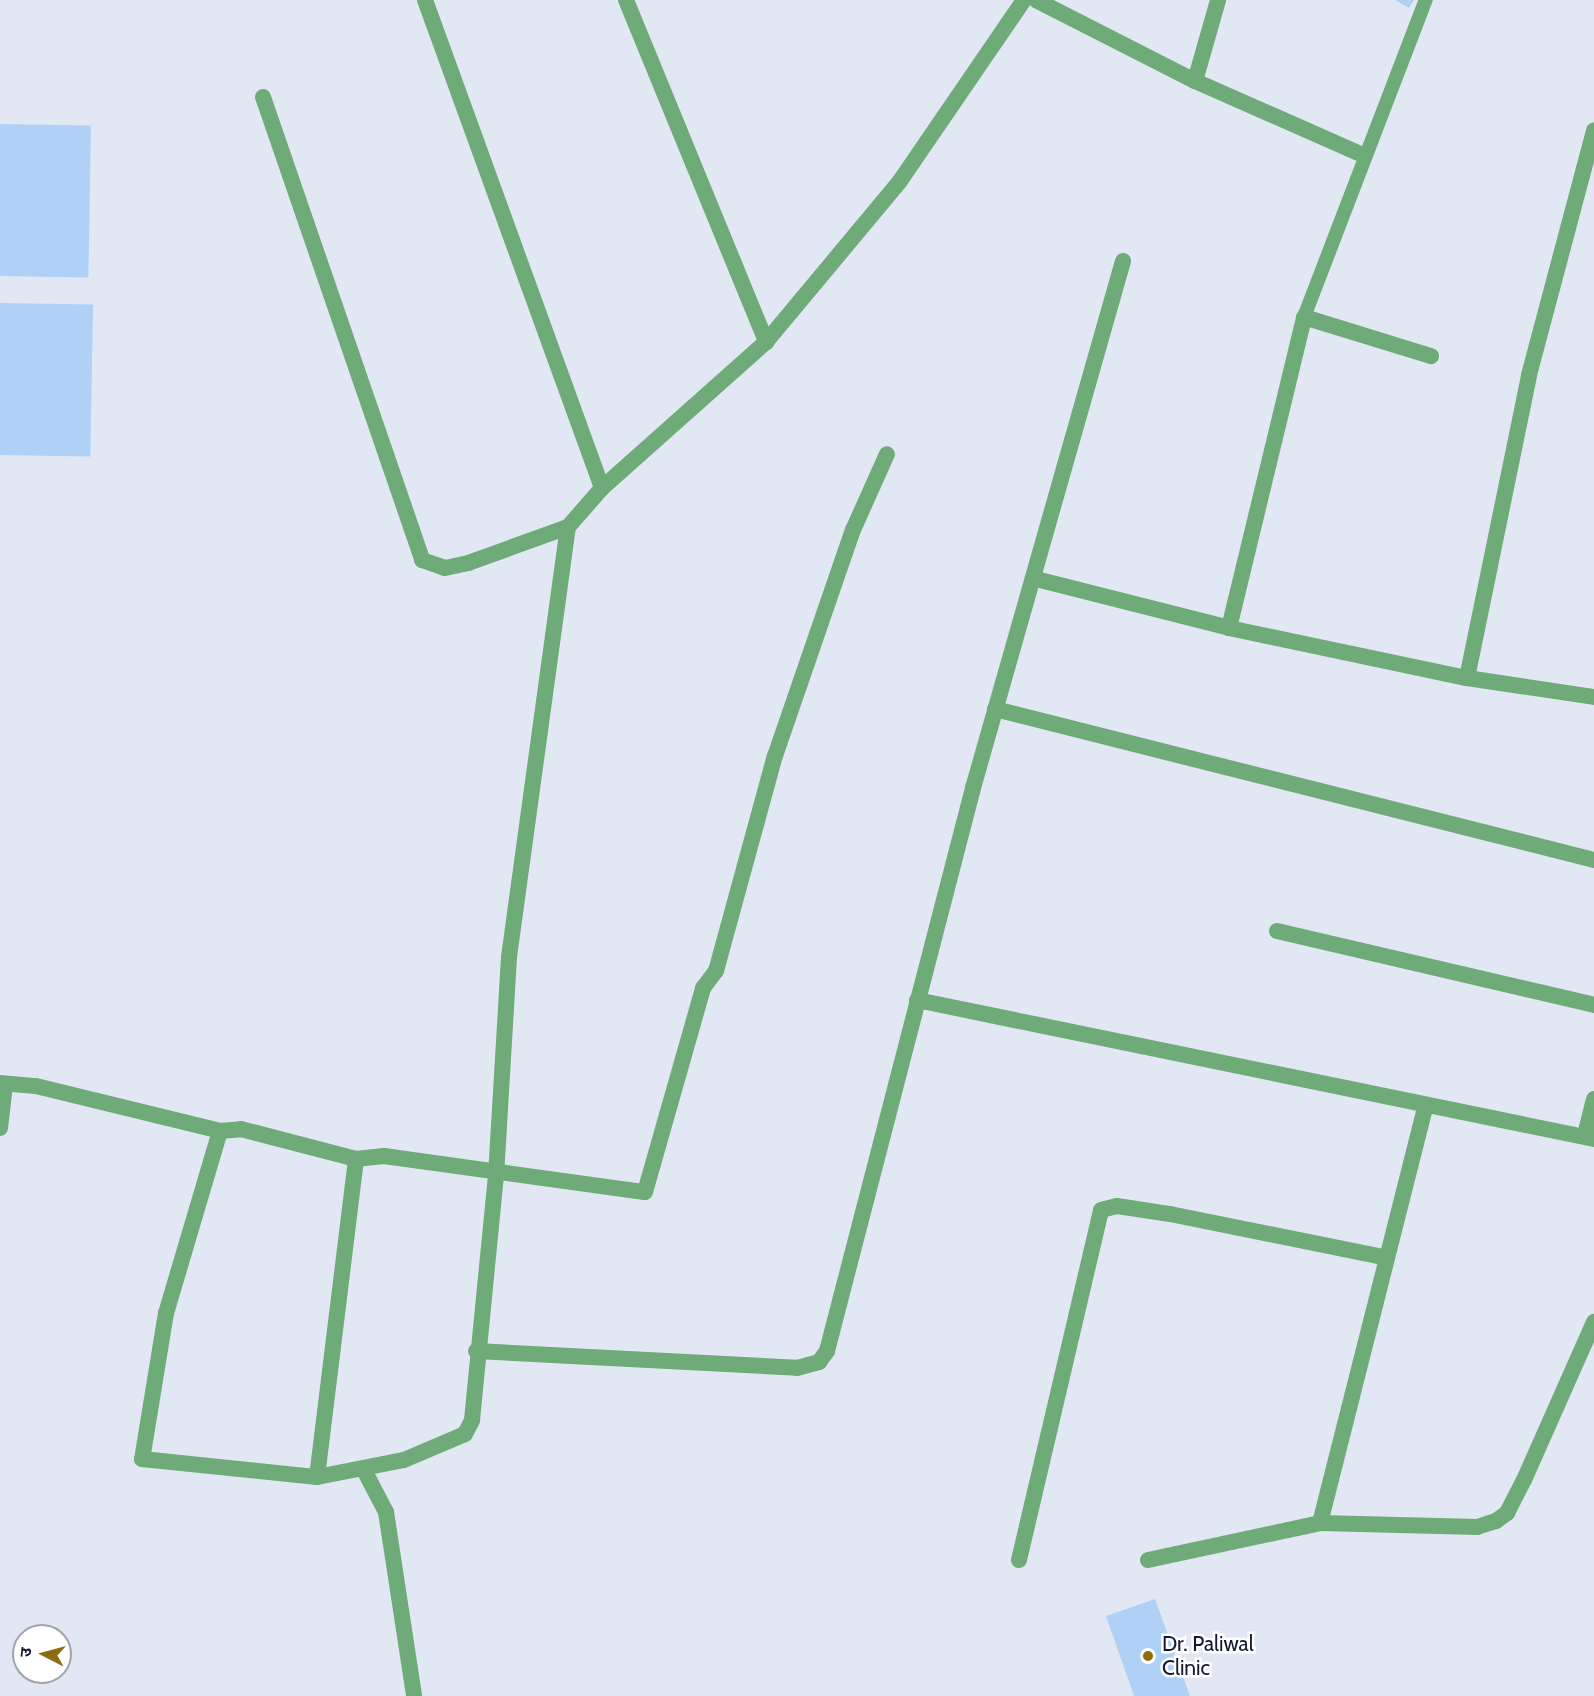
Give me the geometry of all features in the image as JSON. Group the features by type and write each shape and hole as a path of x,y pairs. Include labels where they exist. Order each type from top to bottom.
{"street":[{"path":"425,0 602,488"},
{"path":"627,0 766,342"},
{"path":"263,97 422,560 445,568 468,563 567,527 602,488 766,342 900,181 1024,0"},
{"path":"1036,0 1195,81 1363,155"},
{"path":"1195,81 1218,0"},
{"path":"1467,678 1529,375 1594,131"},
{"path":"476,1351 796,1368 819,1362 829,1344 917,999 995,709 1036,579 1123,261"},
{"path":"1229,628 1304,317 1431,356"},
{"path":"0,1128 3,1084 36,1086 220,1131 241,1129 356,1159 384,1156 496,1176 645,1192 703,988 716,970 775,756 853,530 887,454"},
{"path":"220,1131 166,1313 142,1459 317,1477 364,1470 465,1434 472,1420 476,1351 496,1176 509,957 567,527"},
{"path":"1036,579 1229,628 1467,678 1594,697"},
{"path":"995,709 1594,860"},
{"path":"1277,932 1594,1005"},
{"path":"917,999 1425,1108 1589,1138 1594,1099"},
{"path":"1320,1523 1384,1257 1425,1108"},
{"path":"317,1477 356,1159"},
{"path":"1018,1560 1101,1210 1117,1206 1170,1214 1384,1257"},
{"path":"1148,1560 1320,1523 1477,1527 1507,1513 1594,1322"},
{"path":"364,1470 386,1512 414,1696"}],"lane":[{"path":"1304,317 1363,155 1426,0"}],"building":[{"path":"1395,0 1414,0 1409,8"},
{"path":"0,124 91,126 88,278 0,276"},
{"path":"0,303 93,305 90,457 0,455"},
{"name":"Dr. Paliwal Clinic","path":"1155,1599 1190,1696 1134,1696 1106,1616"}],"place":[{"name":"Dr. Paliwal Clinic","path":"1148,1656"}]}
